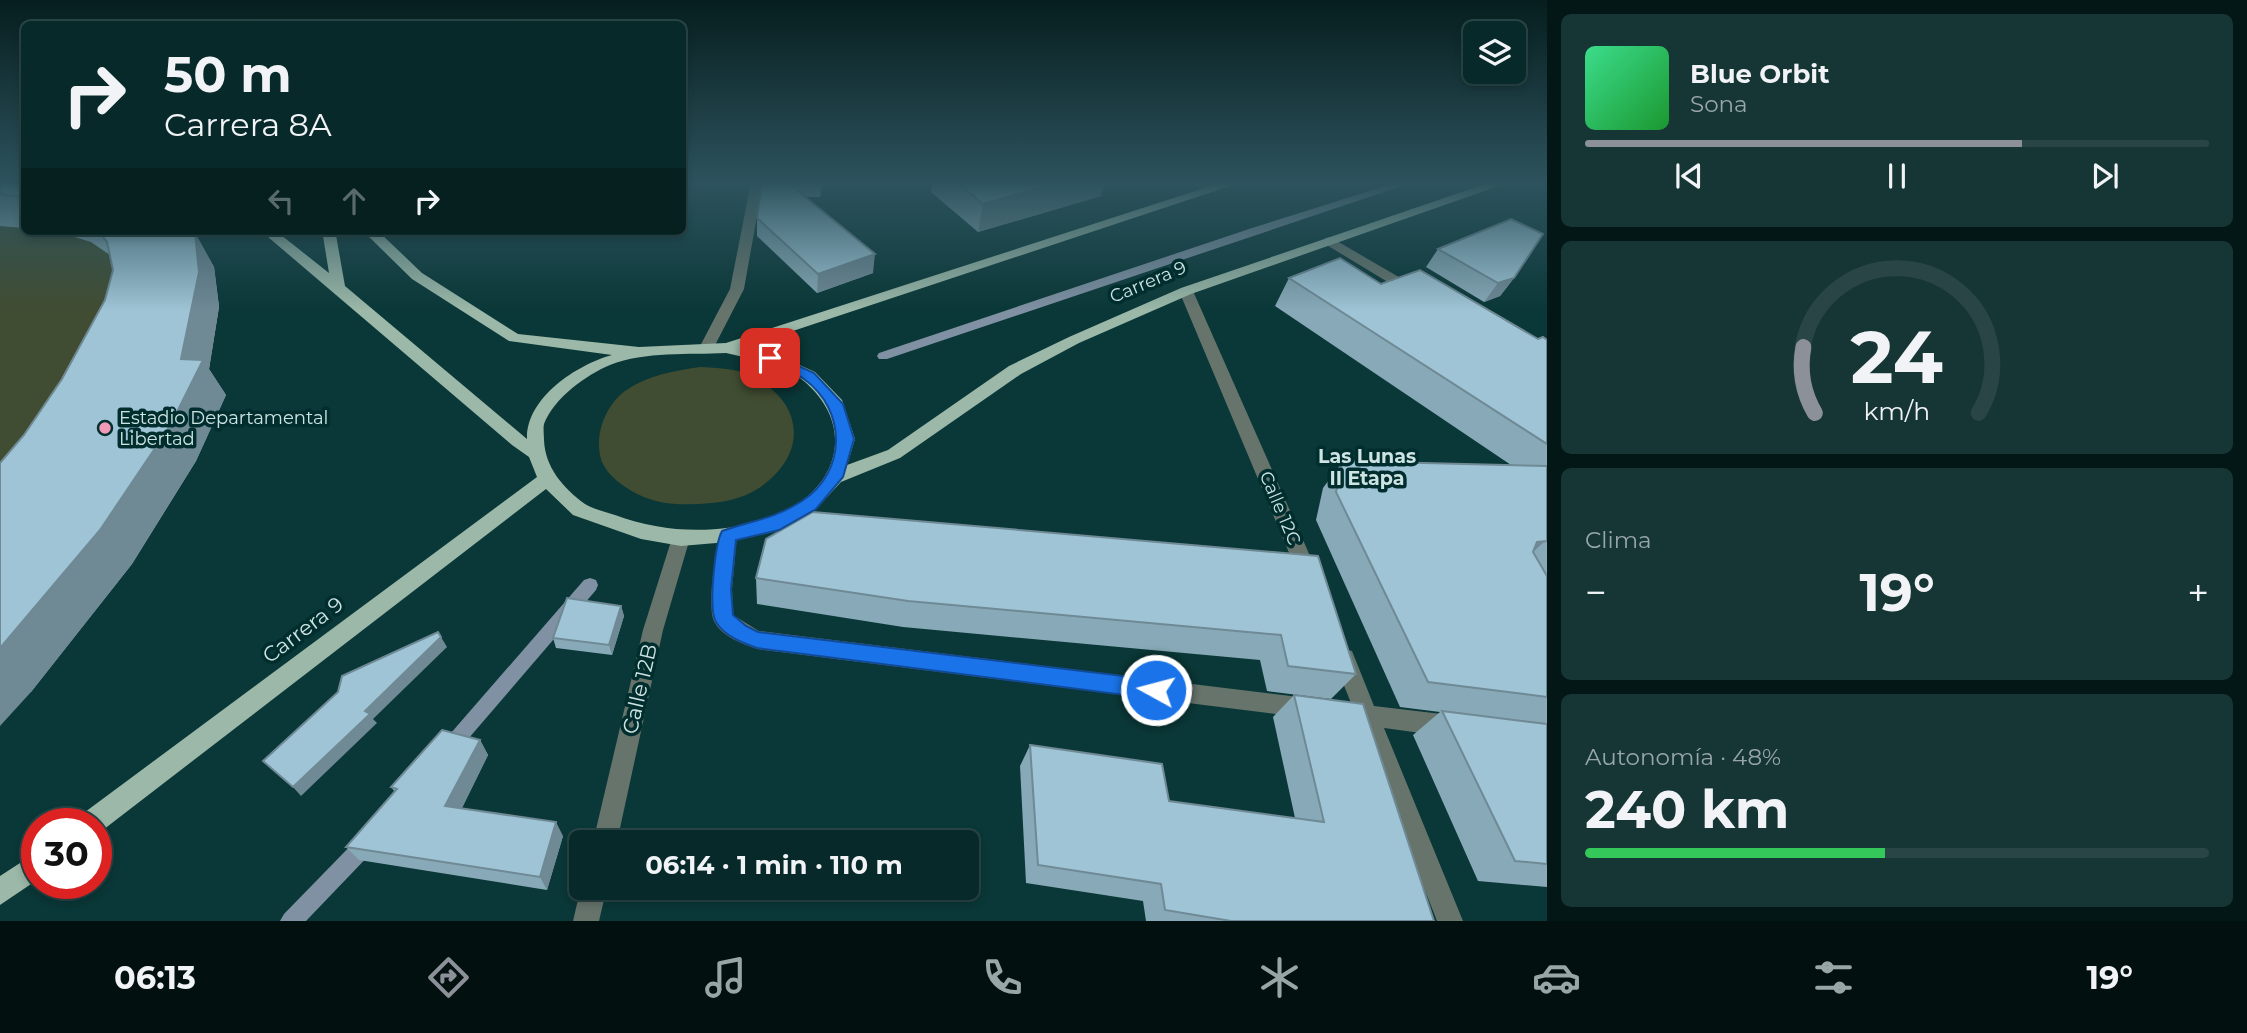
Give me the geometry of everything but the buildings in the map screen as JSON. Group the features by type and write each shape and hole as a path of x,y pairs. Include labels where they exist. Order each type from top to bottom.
{"main road":[{"path":"726,348 1087,225"},
{"name":"Carrera 9","path":"835,477 894,454 1014,370 1074,340 1186,291 1379,225"},
{"path":"273,235 518,441 536,453"},
{"path":"329,235 338,287"},
{"path":"374,235 417,276 514,338 565,346 639,352 726,348 770,358 809,376 836,404 846,439 835,477 810,504 773,525 728,535 681,538 641,532 580,510 547,479 536,453 536,424 565,383 604,362 639,352"},
{"name":"Carrera 9","path":"111,808 547,479"},
{"path":"0,892 21,876"}],"street":[{"path":"707,348 737,289 749,225"},
{"path":"1330,242 1422,297"},
{"name":"Calle 12C","path":"1186,291 1315,591"},
{"path":"728,535 722,589 723,619 739,632 757,640 1465,728"},
{"name":"Calle 12B","path":"608,830 653,630 681,538"},
{"path":"1337,641 1450,921"},
{"path":"586,921 591,900"}],"green space":[{"name":"Estadio Departamental Libertad","path":"0,225 21,225 21,235 192,235 214,267 219,307 205,395 0,726"},
{"path":"700,367 746,373 770,387 782,400 794,430 786,460 775,475 759,488 730,500 706,504 674,504 637,494 612,476 602,462 599,442 607,413 618,397 643,381 670,372"}],"waterway":[{"path":"883,356 1272,225"},
{"path":"450,747 590,585"},
{"path":"291,921 368,842"}],"place":[{"name":"Estadio Departamental Libertad","path":"105,428"}],"district":[{"name":"Las Lunas II Etapa","path":"1367,467"}],"route":[{"path":"770,358 809,376 836,404 846,439 835,477 810,504 773,525 728,535 722,589 723,619 739,632 757,640 1156,690"}]}
